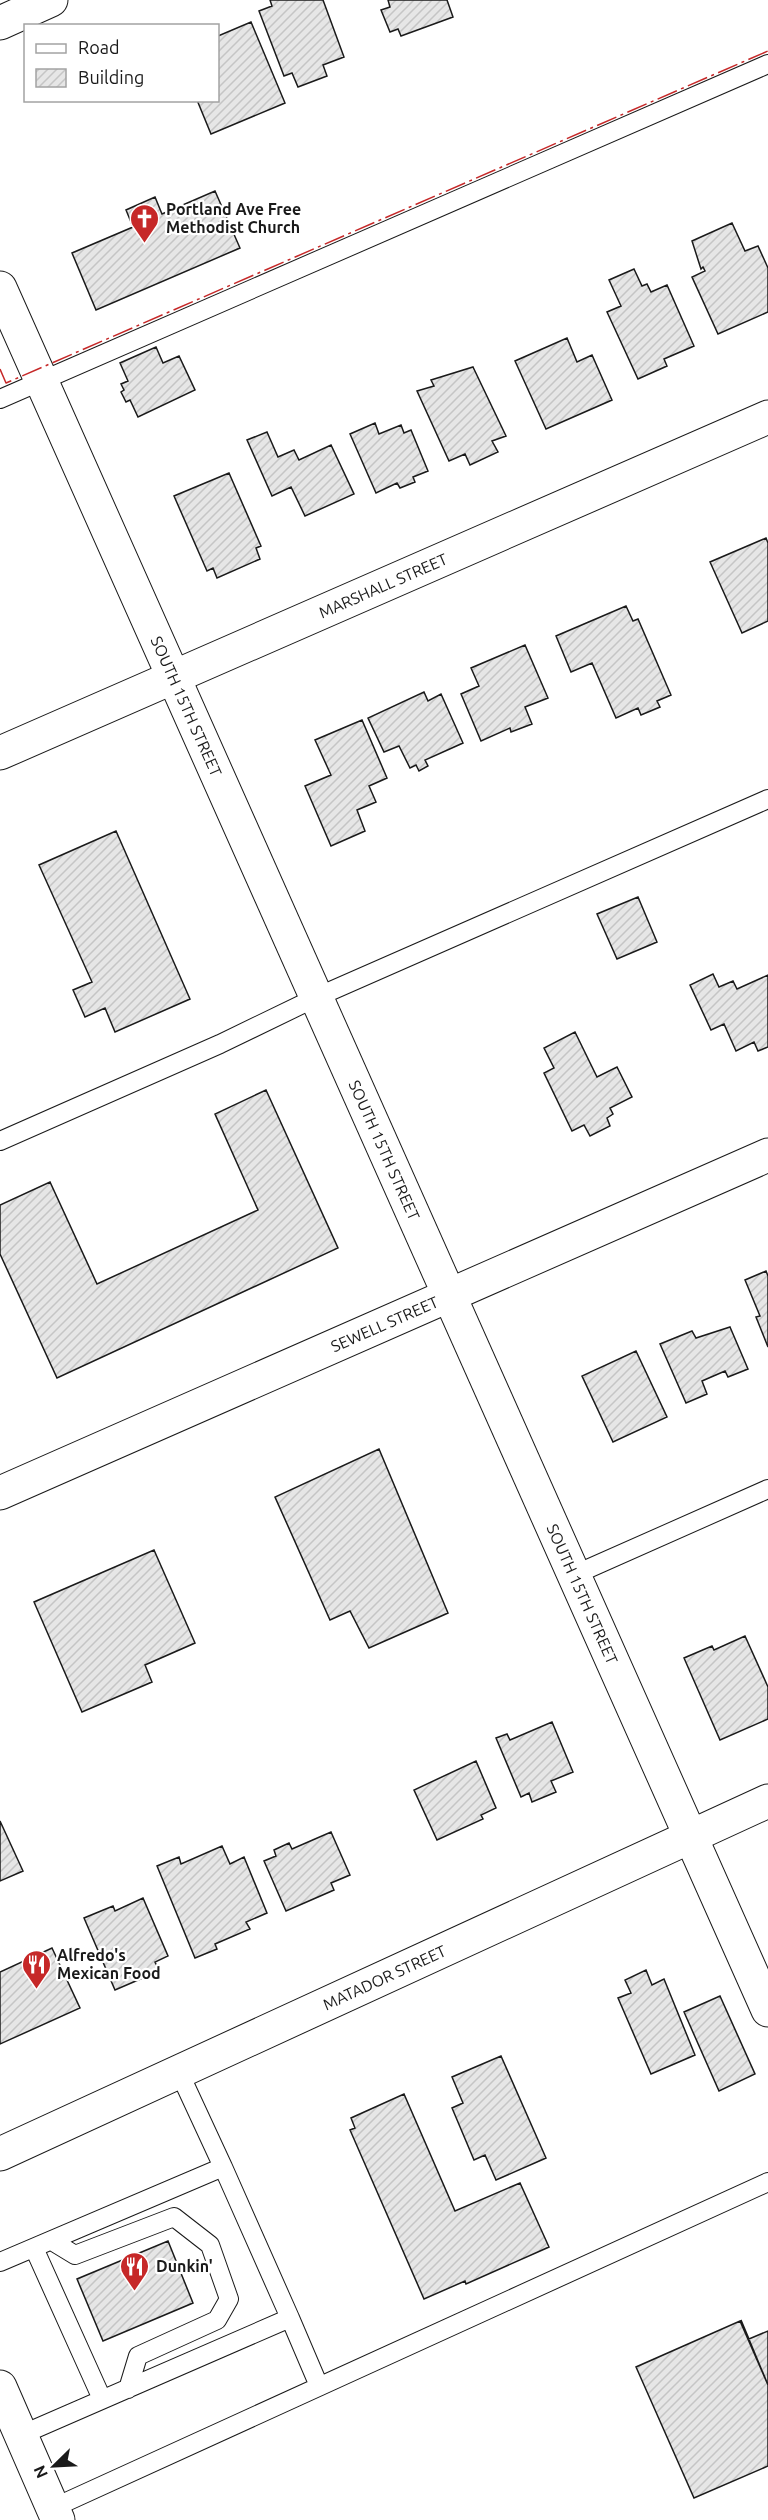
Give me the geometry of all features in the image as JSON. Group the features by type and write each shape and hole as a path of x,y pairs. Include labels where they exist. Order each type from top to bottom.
{"street":[{"path":"0,22 51,0"},
{"name":"SOUTH 15TH STREET","path":"0,288 175,675 448,1295 768,2010"},
{"name":"MARSHALL STREET","path":"0,753 768,417"},
{"name":"SEWELL STREET","path":"0,1493 768,1155"},
{"name":"MATADOR STREET","path":"0,2154 768,1801"},
{"path":"0,2387 55,2514"}],"lane":[{"path":"0,399 768,64"},
{"path":"0,1141 220,1044 317,997 768,799"},
{"path":"574,1575 768,1489"},
{"path":"179,2072 319,2386"},
{"path":"0,2262 223,2167"},
{"path":"55,2514 319,2386 768,2182"},
{"path":"52,2241 75,2255 174,2217 210,2245 229,2299 217,2320 138,2356 128,2389"},
{"path":"34,2248 102,2399"},
{"path":"21,2435 290,2318"}],"building":[{"path":"270,0 323,0 344,57 323,65 327,76 298,87 292,73 284,76 259,11 272,6"},
{"path":"388,0 447,0 453,17 401,36 398,29 390,32 381,10 390,7"},
{"path":"251,22 285,103 211,134 198,102 219,102 219,36"},
{"path":"215,191 240,248 96,310 72,253 133,227 126,210 155,197 162,214"},
{"path":"732,223 745,251 758,246 768,268 768,312 718,334 692,277 705,271 703,267 701,269 692,241"},
{"path":"634,269 642,286 647,284 651,292 667,285 694,346 664,359 667,366 638,379 607,312 621,306 609,280"},
{"path":"567,338 577,362 592,355 612,400 546,429 515,361"},
{"path":"156,347 163,363 179,356 195,390 138,417 130,400 126,402 121,392 124,390 121,384 128,381 120,363"},
{"path":"473,367 506,436 492,441 498,452 470,465 465,454 449,461 417,391 434,386 431,380"},
{"path":"375,423 379,434 401,425 404,433 411,430 428,471 413,477 415,482 400,488 397,483 376,493 350,434"},
{"path":"267,432 278,457 294,450 299,460 331,445 354,494 305,516 291,487 272,496 247,440"},
{"path":"229,473 261,546 256,548 260,559 217,578 213,568 207,571 174,496"},
{"path":"766,538 768,543 768,621 742,633 710,562"},
{"path":"626,606 633,621 638,619 671,695 657,701 660,707 641,715 638,708 616,718 592,663 571,672 556,636"},
{"path":"525,645 548,698 525,707 532,724 511,732 510,728 481,741 461,694 479,686 471,668"},
{"path":"424,692 428,701 441,694 463,743 425,760 428,766 419,771 416,765 410,768 399,746 384,752 368,718"},
{"path":"362,720 387,778 369,786 376,802 357,810 365,831 331,846 305,786 331,775 315,740"},
{"path":"116,831 190,999 115,1032 105,1008 85,1017 73,990 92,982 39,865"},
{"path":"638,897 657,942 617,959 597,914"},
{"path":"713,974 719,987 733,981 737,989 768,975 768,1047 758,1051 754,1042 736,1051 724,1024 711,1030 690,985"},
{"path":"575,1032 597,1077 617,1067 632,1097 610,1108 613,1114 607,1118 610,1126 590,1136 584,1125 572,1131 544,1073 554,1068 544,1048"},
{"path":"266,1090 338,1248 57,1378 0,1254 0,1205 50,1182 97,1284 258,1210 215,1114"},
{"path":"766,1271 768,1276 768,1347 756,1317 760,1316 745,1280"},
{"path":"730,1327 748,1369 728,1377 725,1371 702,1381 707,1394 686,1403 660,1344 692,1331 696,1338"},
{"path":"636,1351 667,1417 613,1442 582,1376"},
{"path":"379,1449 448,1613 369,1648 350,1611 330,1620 275,1497"},
{"path":"154,1550 195,1643 145,1665 152,1682 82,1712 34,1602"},
{"path":"745,1636 768,1687 768,1719 720,1740 684,1658 712,1646 714,1650"},
{"path":"552,1722 573,1772 551,1781 556,1792 532,1802 529,1793 521,1797 496,1738 507,1734 510,1740"},
{"path":"476,1761 496,1808 481,1815 483,1819 437,1840 414,1790"},
{"path":"0,1821 23,1871 0,1881"},
{"path":"331,1832 350,1875 331,1883 334,1890 286,1911 264,1861 276,1856 274,1850 289,1843 292,1849"},
{"path":"222,1846 230,1864 244,1857 267,1913 246,1922 250,1929 215,1944 217,1949 195,1958 157,1866 179,1857 181,1864"},
{"path":"143,1898 168,1956 155,1962 159,1971 115,1990 84,1918 113,1906 115,1911"},
{"name":"Alfredo's Mexican Food","path":"52,1948 80,2008 0,2044 0,1972"},
{"path":"646,1970 652,1985 664,1979 695,2055 651,2074 618,1998 631,1993 625,1980"},
{"path":"720,1996 755,2074 719,2091 684,2012"},
{"path":"501,2056 546,2158 496,2180 485,2155 474,2160 452,2108 463,2103 452,2077"},
{"path":"404,2094 455,2211 520,2183 549,2247 466,2284 465,2281 424,2299 350,2130 355,2128 351,2118"},
{"path":"168,2241 193,2303 103,2341 77,2279"},
{"path":"741,2320 749,2339 768,2331 768,2385"},
{"path":"740,2321 768,2385 768,2466 694,2498 636,2367"}],"power":[{"path":"0,369 6,383 768,51"}],"place":[{"name":"Portland Ave Free Methodist Church","path":"145,244"},
{"name":"Alfredo's Mexican Food","path":"36,1990"},
{"name":"Dunkin'","path":"135,2292"}]}
